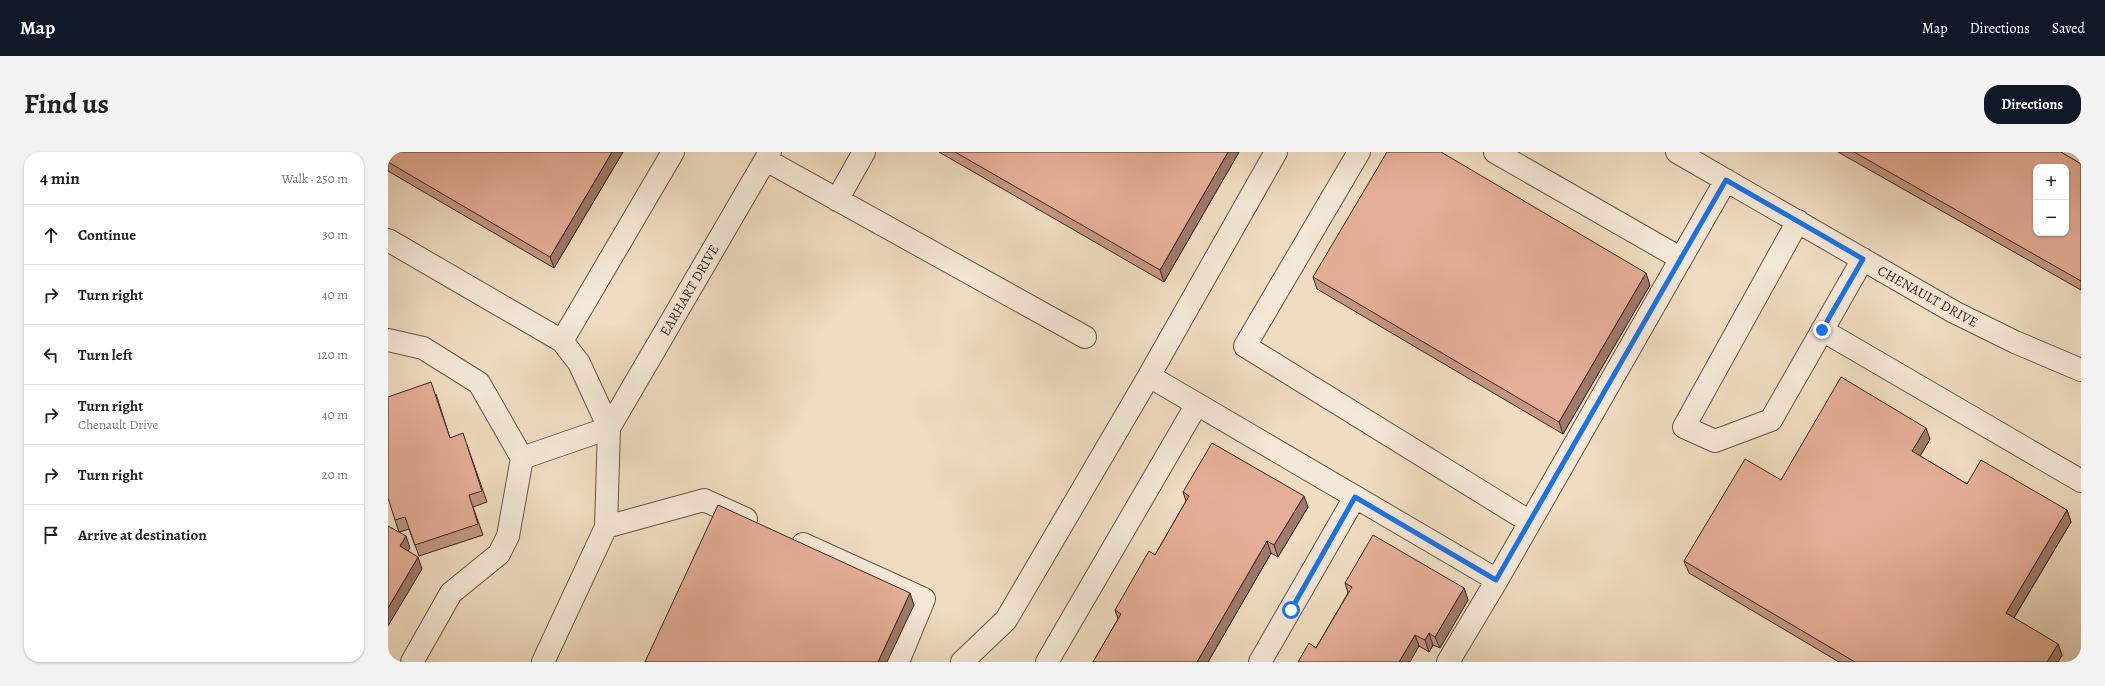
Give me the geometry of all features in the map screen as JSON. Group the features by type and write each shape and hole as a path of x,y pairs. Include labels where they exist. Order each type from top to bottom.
{"street":[{"path":"562,341 673,152"},
{"path":"837,200 864,152"},
{"path":"962,662 1006,620 1149,376 1276,152"},
{"path":"1359,152 1245,346 1530,522"},
{"path":"1495,152 1680,258"},
{"name":"CHENAULT DRIVE","path":"1690,155 1726,180 1954,312 2015,342 2081,370"},
{"path":"768,156 837,200 1085,337"},
{"name":"EARHART DRIVE","path":"609,428 768,156"},
{"path":"1448,662 1726,180"},
{"path":"1798,222 1684,427 1715,441 1771,420 1863,259"},
{"path":"388,240 562,341 579,362 609,428 606,526 543,662"},
{"path":"1822,330 2081,480"},
{"path":"388,340 423,348 479,383 522,458 508,536 499,554 451,593 412,662"},
{"path":"1149,376 1496,580"},
{"path":"1047,662 1197,404"},
{"path":"522,458 609,428"},
{"path":"1260,662 1355,497"},
{"path":"606,526 704,500 761,526"},
{"path":"782,535 924,599 898,662"}],"building":[{"path":"388,152 612,152 550,257 388,162"},
{"path":"955,152 1228,152 1160,270"},
{"path":"1387,152 1441,152 1646,273 1559,422 1313,277"},
{"path":"1854,152 2061,152 2081,164 2081,281"},
{"path":"1841,377 1926,428 1912,451 1967,484 1981,460 2067,510 2006,613 2058,644 2047,662 1855,662 1684,561 1745,459 1781,480"},
{"path":"431,382 450,438 463,433 482,491 469,495 478,524 415,545 405,517 395,520 388,498 388,397"},
{"path":"1212,443 1304,496 1274,545 1267,541 1197,662 1093,662 1121,614 1115,610 1149,551 1155,555 1189,496 1183,492"},
{"path":"718,505 910,593 878,662 645,662"},
{"path":"388,526 406,536 400,546 418,557 388,608"},
{"path":"1373,535 1464,588 1435,637 1429,633 1425,640 1415,635 1399,662 1298,662 1309,643 1316,648 1352,587 1345,583"}],"route":[{"path":"1291,610 1355,497 1496,580 1726,180 1863,259 1822,330"}]}
